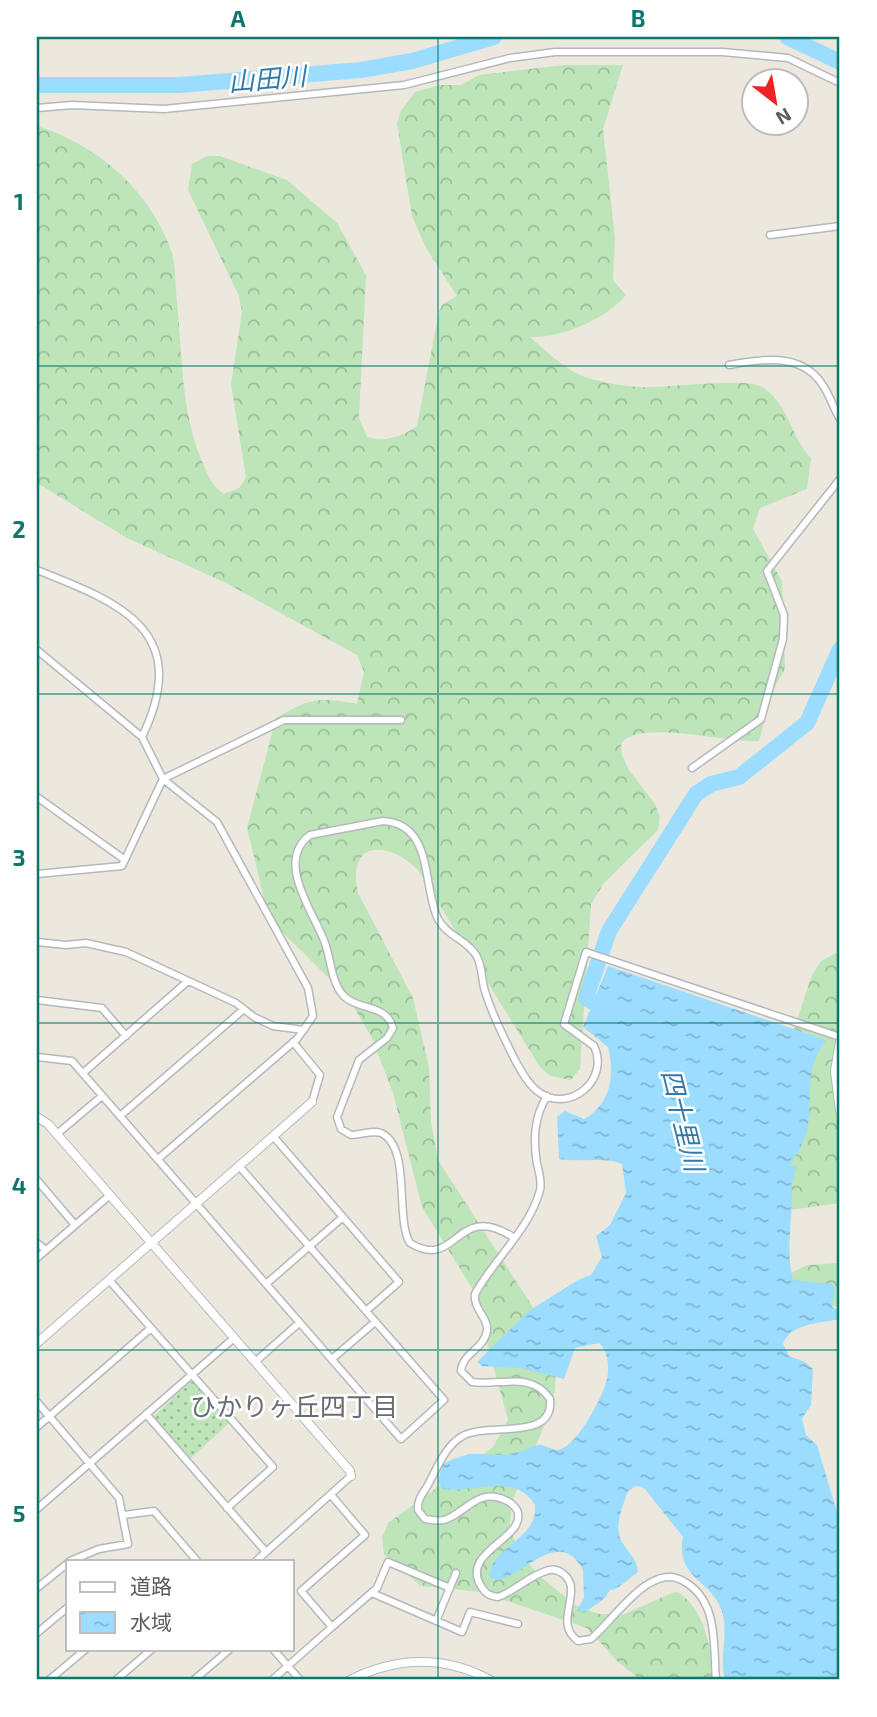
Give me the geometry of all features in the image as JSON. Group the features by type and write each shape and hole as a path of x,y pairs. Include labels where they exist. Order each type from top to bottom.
{"street":[{"path":"37,108 72,105 164,109 404,85 510,58 555,52 722,52 788,58 840,83"},
{"path":"770,235 840,226"},
{"path":"729,365 778,359 808,370 822,382 840,419"},
{"path":"692,768 761,719 783,639 784,615 767,571 840,479"},
{"path":"37,570 115,605 148,632 158,664 157,691 151,717 142,737"},
{"path":"37,650 142,737 163,779 203,809 223,830 307,988 313,1016 304,1030 158,1159"},
{"path":"37,874 121,866 163,779 284,720 401,720"},
{"path":"37,797 125,860"},
{"path":"513,1237 494,1226 482,1224 474,1225 441,1248 425,1250 410,1243 403,1223 402,1180 388,1140 377,1132 351,1135 338,1124 337,1117 356,1065 387,1038 393,1028 383,1013 351,1002 337,987 326,944 299,887 297,860 303,841 318,833 373,822 393,822 412,833 424,859 430,899 439,920 446,931 474,952 481,968 485,993 516,1061 531,1086 547,1096 574,1098 589,1087 596,1069 594,1046 564,1024 586,952 840,1039 835,1071 840,1111"},
{"path":"37,942 66,946 86,943 126,952 244,1009 273,1026 304,1030"},
{"path":"83,1073 188,981"},
{"path":"37,1000 102,1008 126,1036"},
{"path":"120,1116 244,1009"},
{"path":"37,1343 312,1102 320,1075 293,1042"},
{"path":"37,1057 72,1061 401,1439 444,1400 239,1166"},
{"path":"57,1134 102,1096"},
{"path":"547,1096 535,1125 541,1185 526,1221 475,1294 474,1302 485,1321 486,1334 476,1349 467,1356 461,1371 472,1382 526,1381 535,1384 550,1399 550,1412 544,1420 529,1427 485,1430 457,1439 421,1494 418,1510 425,1519 442,1520 478,1498 494,1496 513,1505 518,1514 516,1524 481,1560 477,1568 478,1582 487,1594 498,1597 544,1571 557,1570 562,1573 571,1591 567,1610 568,1626 578,1641 592,1639 617,1609 646,1585 665,1576 679,1578 695,1588 708,1606 716,1680"},
{"path":"37,1117 48,1124 153,1242 350,1471 351,1476 332,1496 257,1560"},
{"path":"272,1136 399,1282 366,1311"},
{"path":"37,1181 75,1225"},
{"path":"37,1258 110,1195"},
{"path":"266,1284 343,1217"},
{"path":"37,1243 46,1250"},
{"path":"109,1280 273,1468 227,1508"},
{"path":"331,1359 374,1322"},
{"path":"255,1362 299,1323"},
{"path":"37,1427 151,1328"},
{"path":"37,1509 234,1338"},
{"path":"37,1402 120,1498 124,1515 128,1544 99,1549 74,1560"},
{"path":"146,1414 266,1552"},
{"path":"332,1496 365,1535 302,1591 332,1627"},
{"path":"124,1515 154,1511 196,1560"},
{"path":"272,1680 372,1593 388,1562 450,1588"},
{"path":"37,1588 66,1564"},
{"path":"436,1621 456,1573"},
{"path":"372,1593 461,1632 470,1612 518,1624"},
{"path":"37,1633 66,1609"},
{"path":"49,1680 85,1650"},
{"path":"116,1680 151,1650"},
{"path":"194,1680 229,1650"},
{"path":"274,1650 300,1680"},
{"path":"350,1680 383,1666 423,1661 463,1668 490,1680"}],"green space":[{"path":"564,65 623,65 603,129 615,238 613,280 626,295 595,320 582,326 542,337 530,337 568,368 595,380 640,387 741,383 764,388 779,404 811,458 807,489 760,508 753,529 782,581 785,669 773,690 759,741 664,732 631,737 621,744 622,755 629,770 655,804 660,817 658,830 604,883 591,904 580,1069 571,1080 550,1076 540,1067 418,870 394,853 372,850 358,863 356,876 358,893 413,998 429,1067 431,1122 438,1160 534,1309 556,1356 555,1390 543,1429 512,1501 510,1525 514,1539 527,1562 542,1578 575,1605 599,1614 622,1615 678,1592 695,1609 701,1620 716,1680 641,1680 618,1662 587,1628 481,1592 421,1586 384,1555 382,1538 388,1523 493,1447 508,1420 472,1288 422,1207 393,1093 372,1038 348,997 269,919 247,828 276,718 298,706 315,701 333,700 357,704 364,672 357,655 226,583 127,538 37,483 37,126 81,145 120,173 151,210 163,231 174,264 183,381 194,440 207,474 224,494 239,488 246,478 231,384 242,312 239,296 188,190 192,164 207,156 220,156 287,180 337,223 366,275 359,418 367,437 393,437 417,426 439,311 443,304 457,296 426,248 412,216 397,124 400,112 415,92 440,85 461,85 479,75"},
{"path":"840,951 840,1203 745,1216 788,1047 812,975 821,961"},
{"path":"840,1263 840,1307 802,1303 789,1274 807,1265"},
{"path":"190,1382 194,1382 229,1423 189,1460 153,1417"}],"water":[{"path":"608,966 826,1040 812,1071 807,1131 790,1166 797,1166 792,1186 789,1255 793,1280 832,1284 835,1289 832,1307 840,1311 840,1319 799,1328 787,1337 783,1344 789,1356 805,1362 813,1369 811,1405 802,1419 806,1435 817,1445 840,1522 840,1680 725,1680 725,1632 718,1603 690,1572 682,1552 683,1537 644,1488 636,1486 628,1491 618,1529 638,1572 616,1589 610,1590 605,1598 584,1613 577,1610 584,1598 583,1570 573,1557 562,1552 539,1558 504,1578 493,1580 489,1576 498,1557 530,1526 535,1505 526,1495 504,1486 443,1489 438,1482 442,1465 463,1456 514,1453 540,1445 556,1450 563,1448 586,1423 606,1383 608,1362 599,1343 575,1348 564,1379 521,1368 482,1366 477,1362 530,1310 578,1280 591,1275 602,1257 596,1236 610,1225 626,1193 622,1164 607,1160 559,1159 557,1117 565,1111 584,1119 600,1105 609,1088 611,1068 608,1047 583,1027"}],"waterway":[{"name":"山田川","path":"37,85 179,85 361,70 412,61 494,37"},
{"name":"山田川","path":"787,37 840,62"},
{"name":"四十里川","path":"610,1012 586,998 609,931 696,794 711,784 739,777 807,723 840,649"}],"district":[{"name":"ひかりヶ丘四丁目","path":"294,1405"}]}
